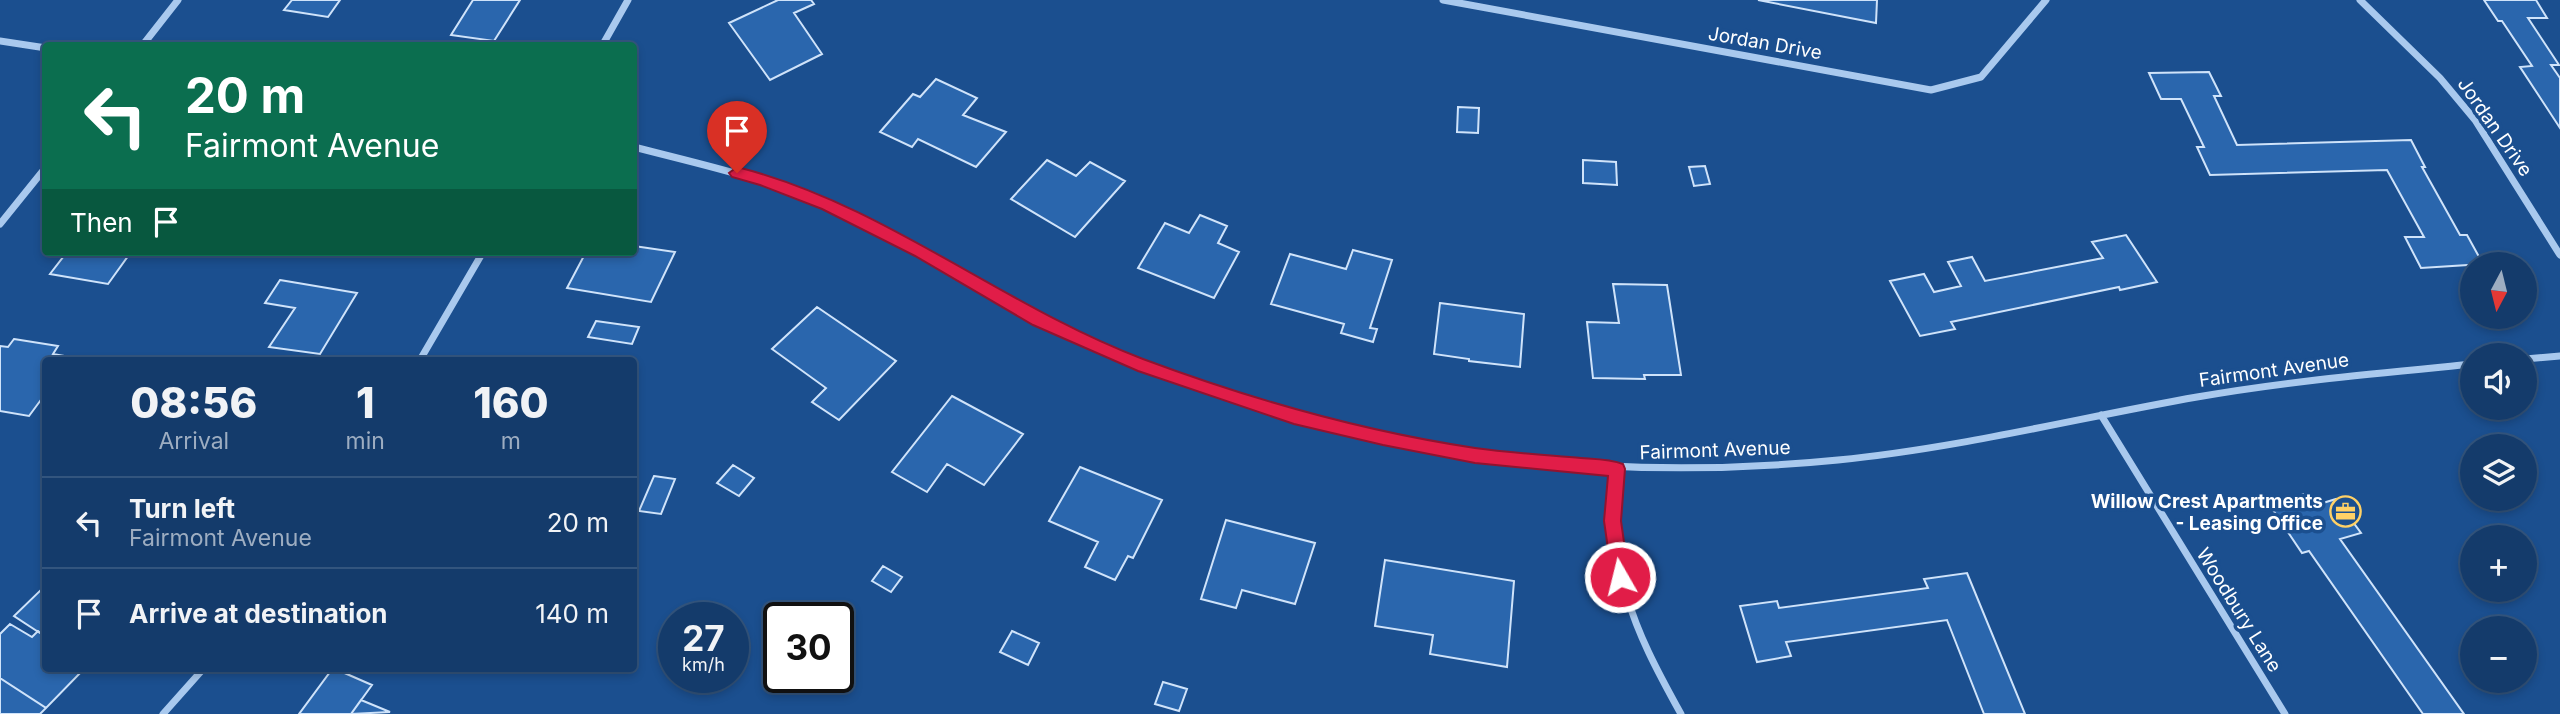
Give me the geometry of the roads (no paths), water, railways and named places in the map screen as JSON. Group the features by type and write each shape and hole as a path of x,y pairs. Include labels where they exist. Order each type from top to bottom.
{"street":[{"path":"145,42 178,0"},
{"path":"604,42 628,0"},
{"name":"Jordan Drive","path":"1443,0 1931,90 1981,78 2046,0"},
{"name":"Jordan Drive","path":"2360,0 2440,78 2475,120 2560,255"},
{"path":"0,41 42,47"},
{"name":"Fairmont Avenue","path":"637,148 762,180 827,205 920,252 1039,320 1138,364 1294,416 1383,438 1475,455 1617,469 1707,469 1839,460 1966,443 2101,415 2301,380 2460,365"},
{"path":"0,224 42,172"},
{"path":"422,357 481,256"},
{"path":"2537,358 2560,356"},
{"name":"Woodbury Lane","path":"2101,415 2285,714"},
{"path":"1617,469 1613,521 1620,577 1638,634 1681,714"},
{"path":"163,714 200,672"}],"place":[{"name":"Willow Crest Apartments - Leasing Office","path":"2346,512"}]}
